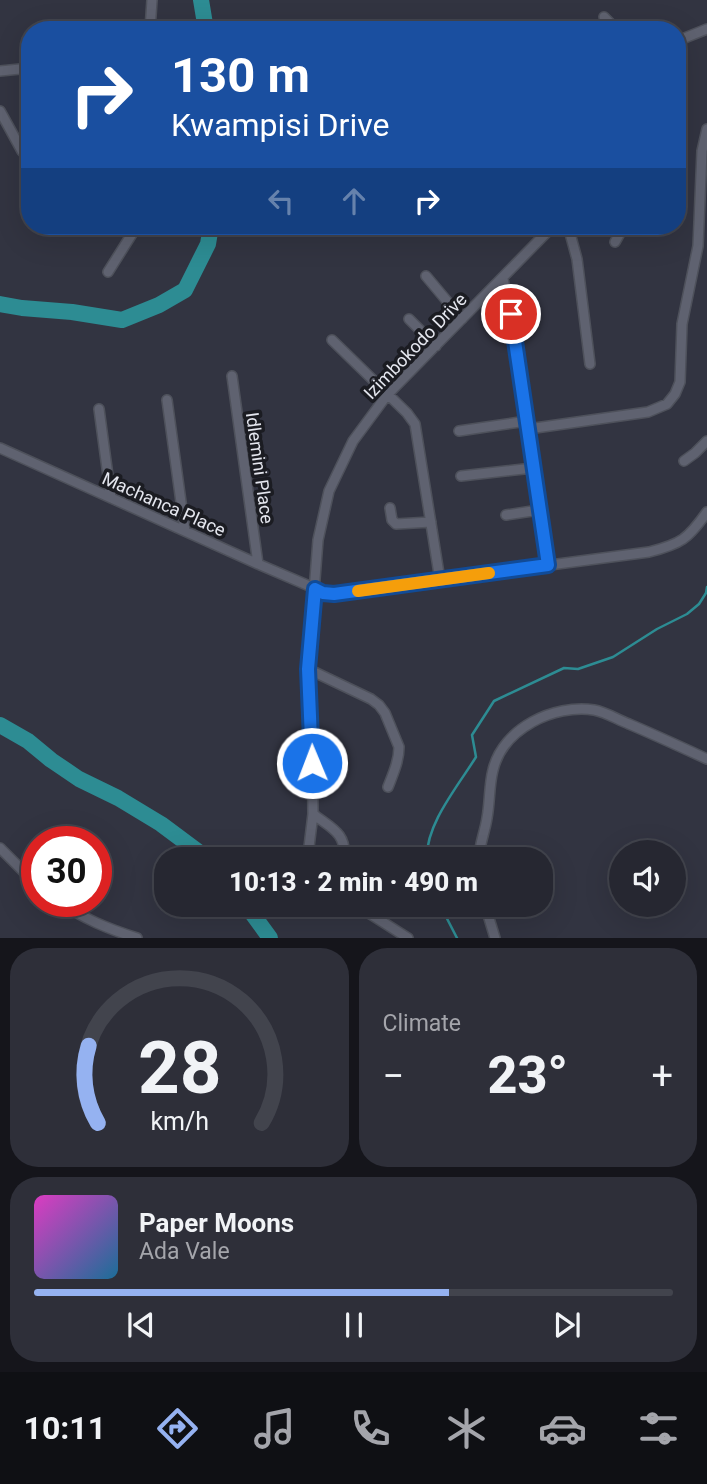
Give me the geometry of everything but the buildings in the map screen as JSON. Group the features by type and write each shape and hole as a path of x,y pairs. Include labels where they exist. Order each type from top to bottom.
{"street":[{"path":"151,21 152,0"},
{"path":"604,17 608,21"},
{"path":"686,37 707,29"},
{"path":"0,71 21,69"},
{"path":"0,111 21,149"},
{"path":"458,431 648,412 662,407 675,394 681,375 682,324 698,246 702,151 707,129"},
{"path":"108,272 131,235"},
{"name":"Izimbokodo Drive","path":"309,847 313,814 308,669 317,540 329,491 353,441 387,395 545,235"},
{"path":"571,235 577,259 590,364"},
{"path":"615,242 619,235"},
{"path":"426,276 462,319"},
{"path":"503,279 513,323 548,565"},
{"path":"409,319 436,346"},
{"path":"332,340 415,424 440,580"},
{"name":"Idlemini Place","path":"232,376 258,564"},
{"path":"167,400 185,531"},
{"path":"99,410 111,498"},
{"path":"684,461 707,441"},
{"name":"Machanca Place","path":"0,448 323,593 334,594 626,556 671,546 686,538 707,512"},
{"path":"461,476 533,468"},
{"path":"390,508 392,520 396,524 431,522"},
{"path":"506,515 539,510"},
{"path":"308,669 371,699 383,708 399,750 388,787"},
{"path":"480,847 487,818 492,770 499,752 505,743 527,725 544,717 575,709 597,710 707,759"},
{"path":"313,814 342,838 344,847"},
{"path":"0,848 21,869"},
{"path":"83,917 137,938"},
{"path":"374,917 408,938"},
{"path":"489,917 495,938"}],"waterway":[{"path":"201,0 204,21"},
{"path":"0,304 122,320 159,305 185,290 208,244 210,235"},
{"path":"428,847 437,819 476,757 472,735 494,701 564,668 578,669 613,657 657,629 687,614 699,604 707,587"},
{"path":"0,725 28,741 79,779 118,798 192,847"},
{"path":"255,917 270,938"},
{"path":"446,917 457,938"}],"slow traffic":[{"path":"358,591 489,573"}],"route":[{"path":"312,763 308,669 315,589 334,594 548,565 511,314"}]}
